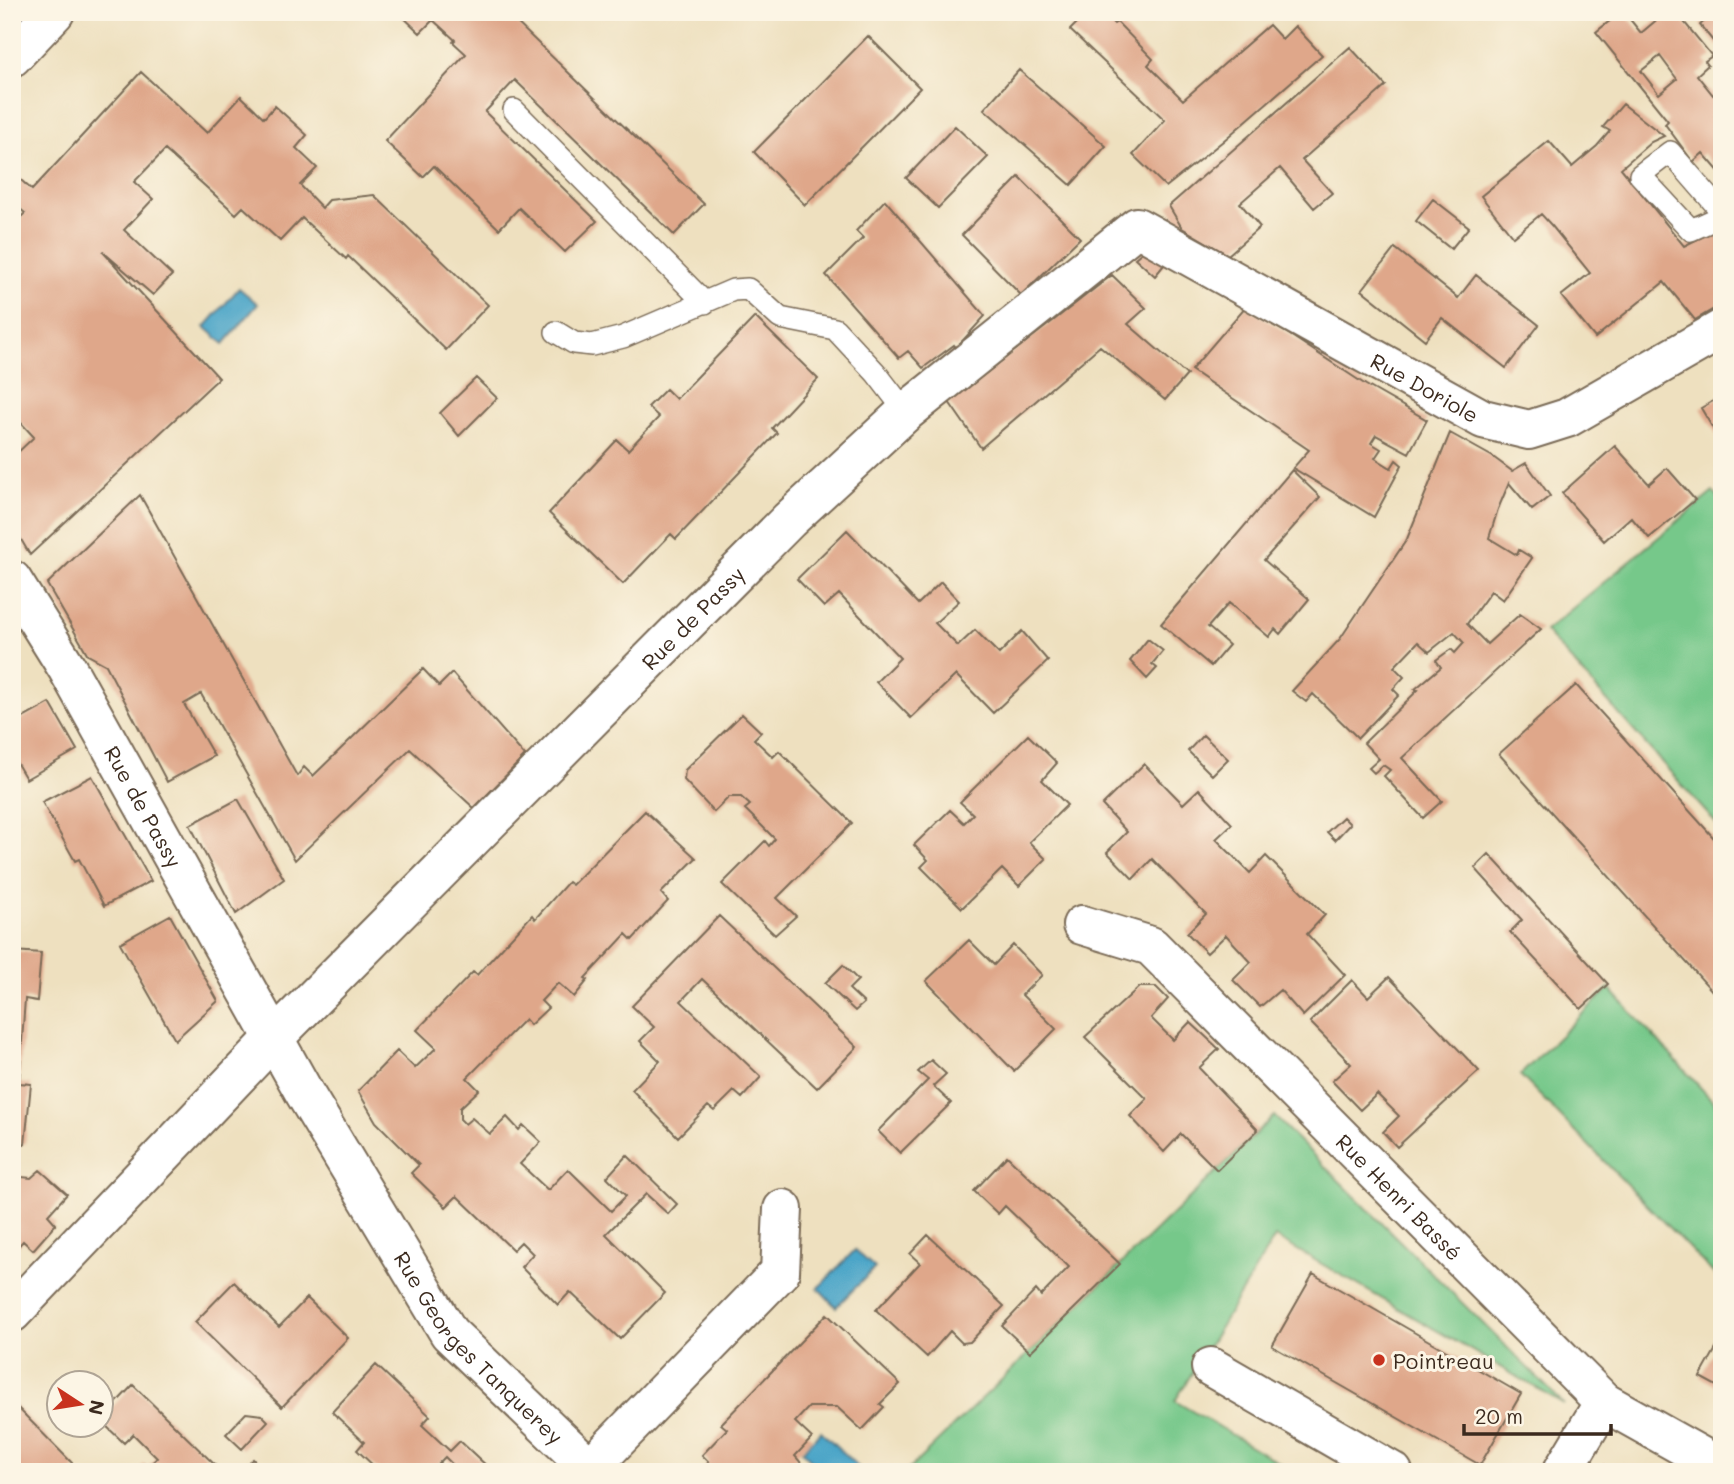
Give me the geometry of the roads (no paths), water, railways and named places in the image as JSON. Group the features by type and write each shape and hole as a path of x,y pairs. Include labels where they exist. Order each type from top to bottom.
{"street":[{"path":"12,57 55,12"},
{"name":"Rue Doriole","path":"1137,227 1483,419 1529,430 1567,418 1722,329"},
{"name":"Rue de Passy","path":"12,1313 275,1037 789,520 906,412 1137,227"},
{"name":"Rue de Passy","path":"12,580 67,667 275,1037"},
{"name":"Rue Henri Bassé","path":"1082,925 1151,946 1604,1402 1722,1468"},
{"name":"Rue Georges Tanquerey","path":"275,1037 305,1094 449,1332 590,1468 780,1272 783,1209"},
{"path":"1211,1367 1393,1472"},
{"path":"1562,1472 1604,1402"}],"lane":[{"path":"514,110 705,303"},
{"path":"556,332 574,343 592,345 622,337 733,290 748,289 780,318 835,329 876,373 906,412"}],"water":[{"path":"239,288 258,304 224,344 205,327"},
{"path":"855,1250 875,1268 836,1307 818,1288"},
{"path":"821,1431 863,1472 823,1472 802,1451"}],"place":[{"name":"Pointreau","path":"1379,1360"}]}
